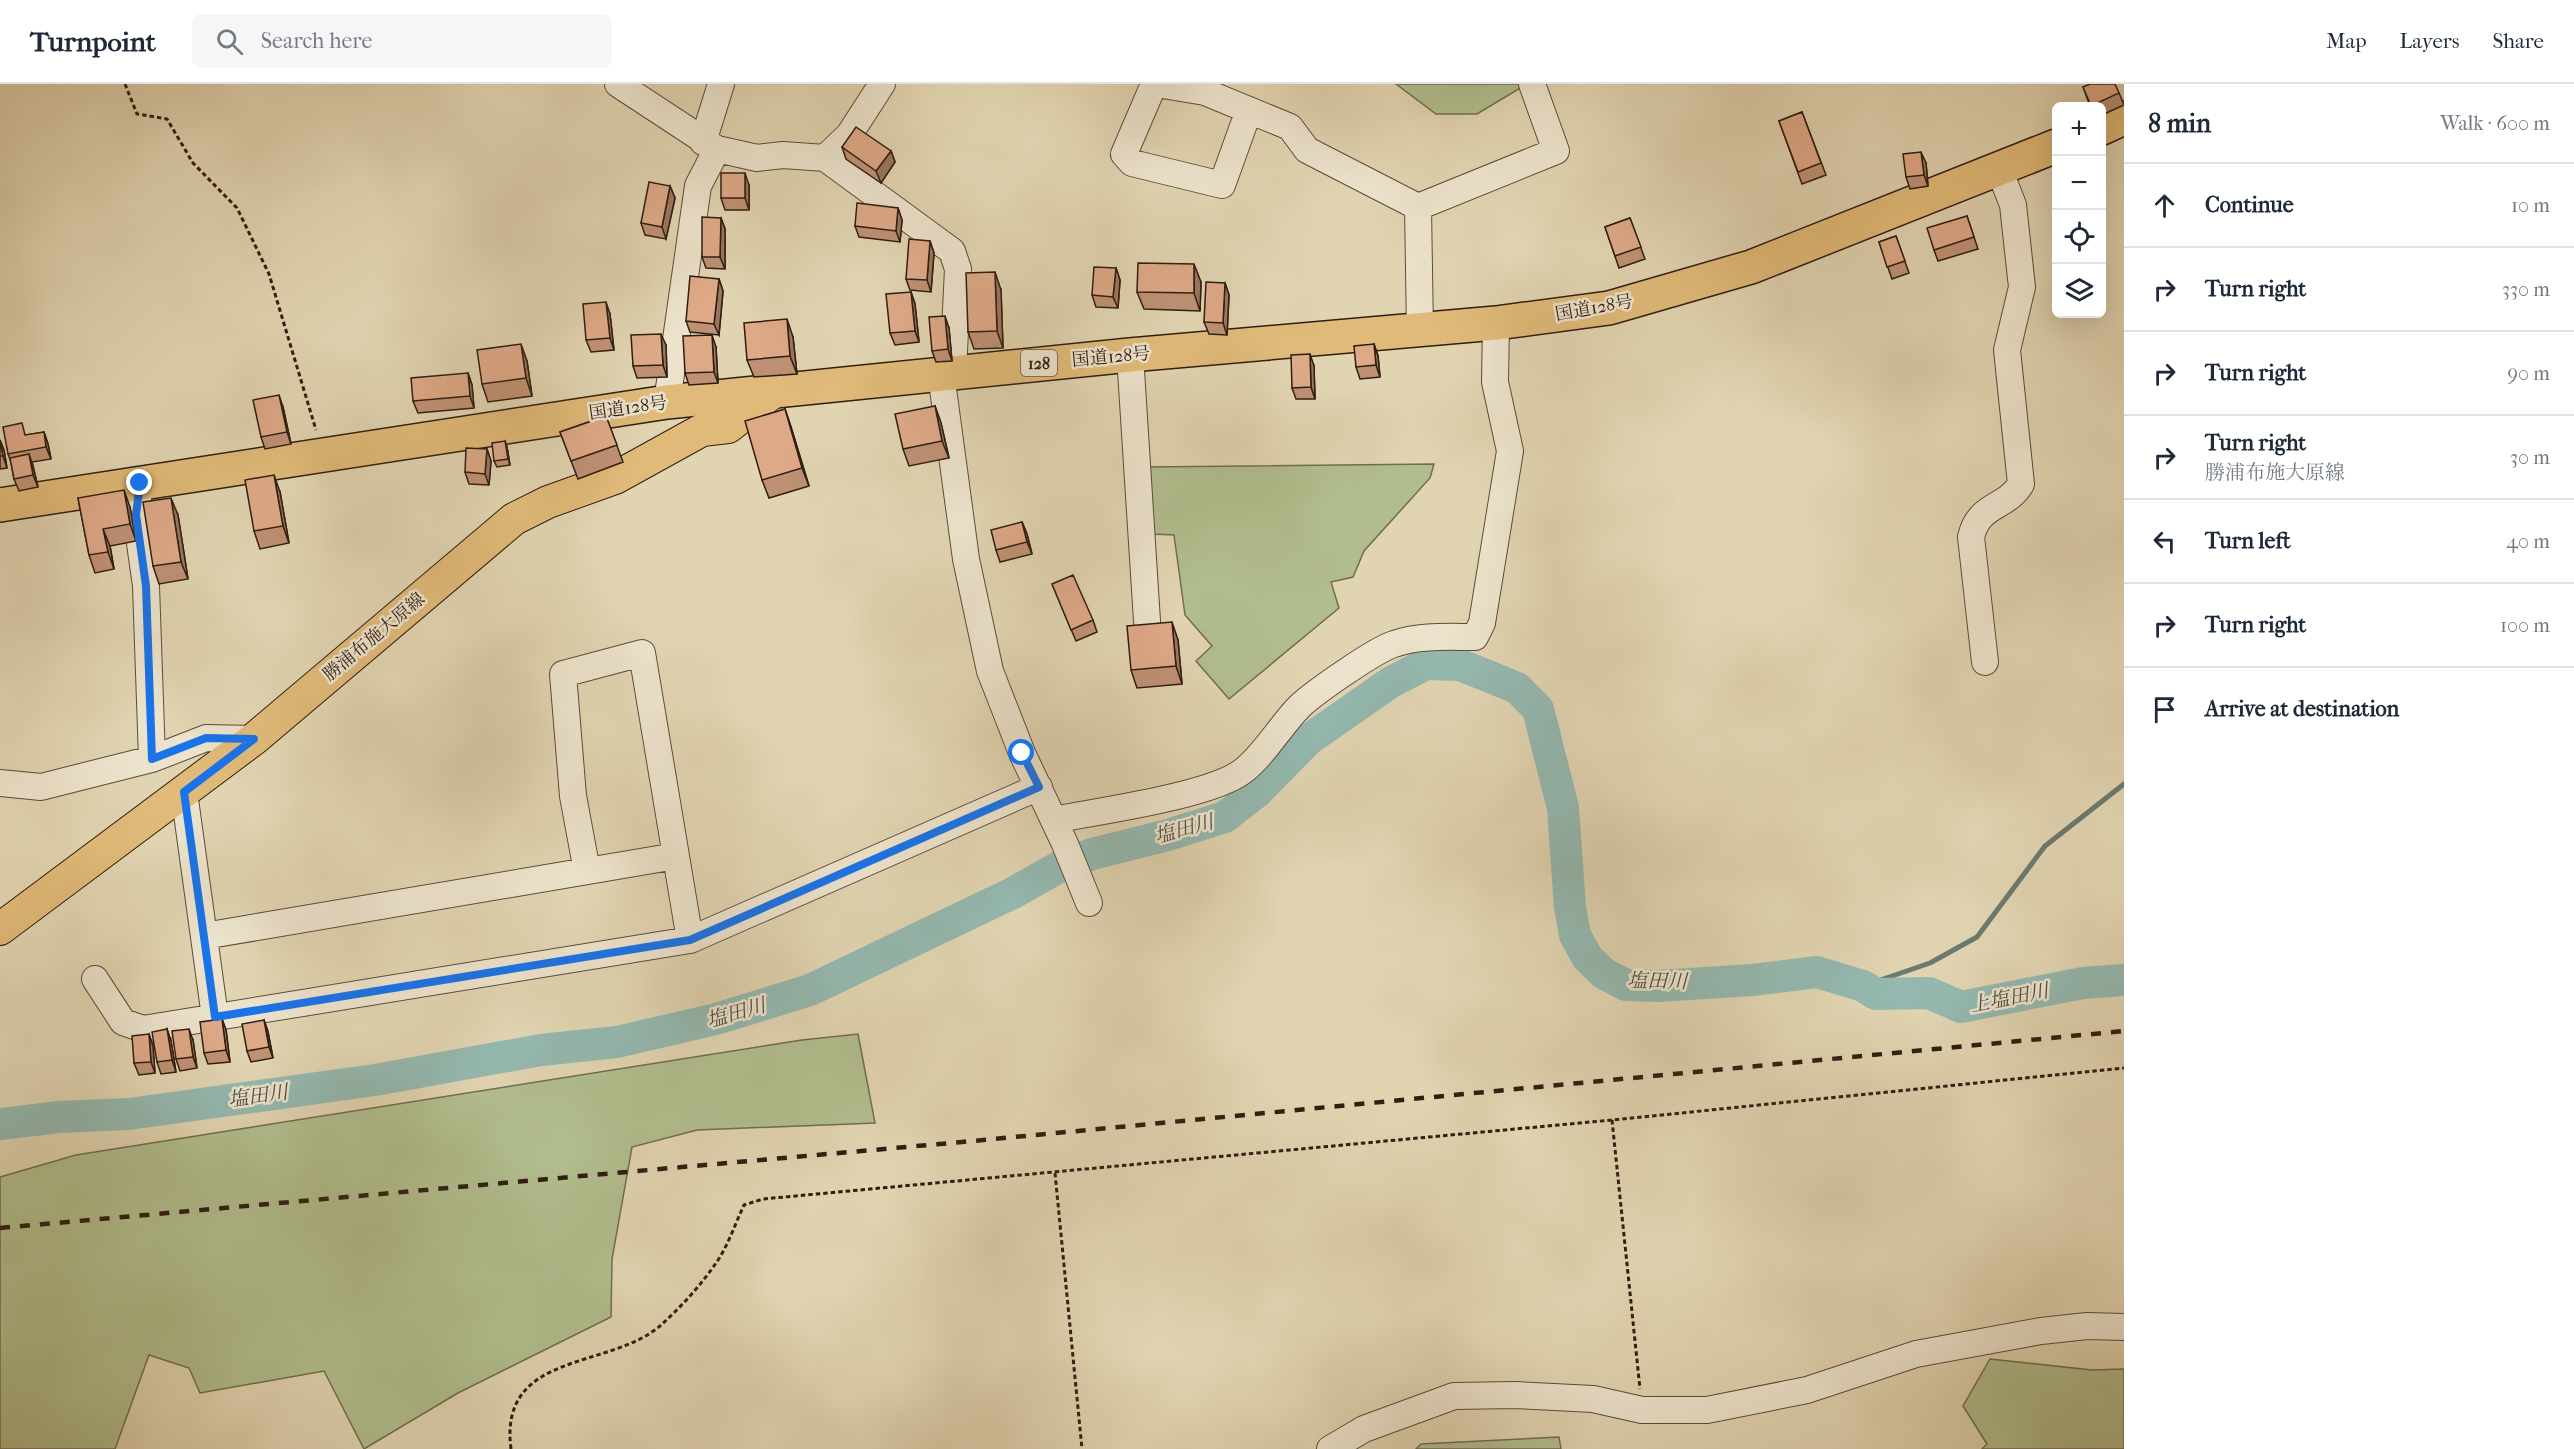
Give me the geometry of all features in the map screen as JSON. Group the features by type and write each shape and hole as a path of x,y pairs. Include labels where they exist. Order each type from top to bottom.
{"highway":[{"path":"2106,126 2124,118"},
{"name":"国道128号","path":"0,505 667,402 1130,355 1420,331 1609,308 1751,267 2052,148"}],"main road":[{"name":"勝浦布施大原線","path":"0,929 254,739 514,519 548,501 615,478 702,430 728,427 773,393"}],"street":[{"path":"618,84 710,145 757,158 783,154 825,158 952,251 958,269 947,373 966,558 990,671 1022,753 1065,844 1089,903"},
{"path":"667,402 698,186 710,145 721,84"},
{"path":"825,158 849,135 882,84"},
{"path":"1249,110 1222,185 1132,163 1124,154 1156,84 1205,88 1290,127 1307,150 1418,207 1556,152 1532,84"},
{"path":"1985,662 1971,537 1974,526 1982,513 2011,496 2021,484 2007,350 2022,287 2013,205 1999,169"},
{"path":"1418,207 1420,331"},
{"path":"1054,820 1178,795 1224,781 1243,771 1300,705 1328,684 1393,644 1428,636 1475,637 1482,623 1510,451 1495,382 1496,323"},
{"path":"1130,355 1147,621"},
{"path":"140,483 136,515 146,586 152,759"},
{"path":"587,872 573,796 564,674 642,653 690,940"},
{"path":"0,783 41,787 152,759 206,738 254,739"},
{"path":"95,979 123,1022 143,1029 690,940 1039,787"},
{"path":"184,792 215,1017"},
{"path":"204,936 676,856"},
{"path":"1330,1449 1364,1430 1454,1396 1515,1395 1593,1399 1642,1410 1707,1410 1757,1402 1807,1390 1916,1354 2041,1331 2087,1326 2124,1327"}],"path":[{"path":"125,84 137,114 167,119 194,163 237,208 268,274 323,455"},
{"path":"511,1449 508,1430 514,1406 539,1377 572,1362 638,1341 660,1326 717,1262 744,1205 763,1198 1055,1173 1612,1120 2124,1068"},
{"path":"1612,1120 1642,1410"},
{"path":"1055,1173 1082,1449"}],"green space":[{"path":"1396,84 1527,84 1477,114 1436,114"},
{"path":"1434,464 1430,478 1364,551 1353,577 1331,582 1339,608 1229,699 1196,661 1212,646 1185,615 1174,535 1153,534 1146,467"},
{"path":"858,1034 875,1123 697,1130 632,1147 612,1259 611,1317 458,1393 364,1449 324,1371 200,1393 189,1368 149,1355 115,1449 0,1449 0,1177 76,1155 802,1040"},
{"path":"1990,1359 2092,1370 2124,1369 2124,1449 1982,1449 1987,1444 1963,1406"},
{"path":"1559,1437 1561,1449 1416,1449 1421,1444"}],"building":[{"path":"2090,84 2115,84 2119,93 2100,102 2089,102 2083,87"},
{"path":"1802,112 1821,163 1798,172 1779,121"},
{"path":"856,127 891,151 876,171 842,147"},
{"path":"1921,152 1924,175 1906,177 1903,154"},
{"path":"721,173 745,173 745,198 721,198"},
{"path":"649,182 670,186 662,227 641,223"},
{"path":"857,203 898,208 896,231 855,226"},
{"path":"1967,216 1974,237 1934,250 1927,228"},
{"path":"702,217 721,218 720,257 702,257"},
{"path":"1630,218 1641,247 1615,256 1605,227"},
{"path":"1896,236 1905,261 1887,267 1879,242"},
{"path":"909,239 930,241 927,280 906,279"},
{"path":"1138,263 1194,264 1194,293 1137,292"},
{"path":"1094,267 1116,268 1113,297 1092,295"},
{"path":"995,272 997,331 968,332 966,273"},
{"path":"690,276 719,279 714,324 686,321"},
{"path":"1206,282 1225,283 1223,323 1204,322"},
{"path":"911,292 915,331 890,333 886,294"},
{"path":"606,302 610,338 586,340 583,304"},
{"path":"945,316 948,349 932,351 929,317"},
{"path":"787,319 790,356 747,360 744,323"},
{"path":"661,334 663,365 633,366 631,335"},
{"path":"712,335 714,372 685,373 683,336"},
{"path":"521,344 526,378 482,384 477,350"},
{"path":"1374,344 1376,365 1356,367 1354,346"},
{"path":"1310,354 1311,387 1292,388 1291,355"},
{"path":"468,373 470,396 413,401 411,378"},
{"path":"279,395 287,432 261,437 253,400"},
{"path":"935,406 942,441 903,449 895,414"},
{"path":"785,409 802,468 762,480 745,421"},
{"path":"606,416 617,445 571,461 560,432"},
{"path":"22,423 25,435 44,432 46,447 8,454 3,427"},
{"path":"505,441 508,459 494,461 492,443"},
{"path":"466,448 487,449 485,474 465,472"},
{"path":"29,454 33,475 14,479 10,458"},
{"path":"274,475 283,526 254,531 245,480"},
{"path":"124,490 130,524 103,529 108,552 89,555 78,498"},
{"path":"171,498 181,562 153,566 143,502"},
{"path":"1022,522 1027,542 996,550 991,530"},
{"path":"1073,575 1093,620 1071,630 1052,584"},
{"path":"1172,622 1176,666 1131,670 1127,626"},
{"path":"222,1019 226,1050 204,1053 200,1022"},
{"path":"264,1020 269,1047 247,1051 242,1024"},
{"path":"167,1029 172,1060 157,1062 152,1032"},
{"path":"189,1029 193,1057 176,1059 172,1031"},
{"path":"149,1034 151,1062 134,1063 132,1036"}],"waterway":[{"name":"塩田川","path":"0,1124 59,1117 129,1114 375,1080 541,1050 617,1042 716,1019 810,990 1013,893 1059,867 1092,854 1168,835 1225,817 1257,792 1308,740 1391,682 1426,664 1460,665 1488,676 1517,688 1538,709 1563,808 1570,907 1575,935 1587,957 1603,973 1626,985 1658,986 1752,980 1817,972 1863,986 1876,994 1929,993 1961,1007 2083,983 2124,980"},
{"name":"塩田川","path":"1863,986 1930,963 1977,937 2045,846 2124,784"}],"railway":[{"path":"0,1228 962,1142 2124,1031"}],"route":[{"path":"140,483 136,515 146,586 152,759 206,738 254,739 184,792 215,1017 690,940 1039,787 1022,753"}],"water label":[{"name":"上塩田川","path":"2009,998"}]}
